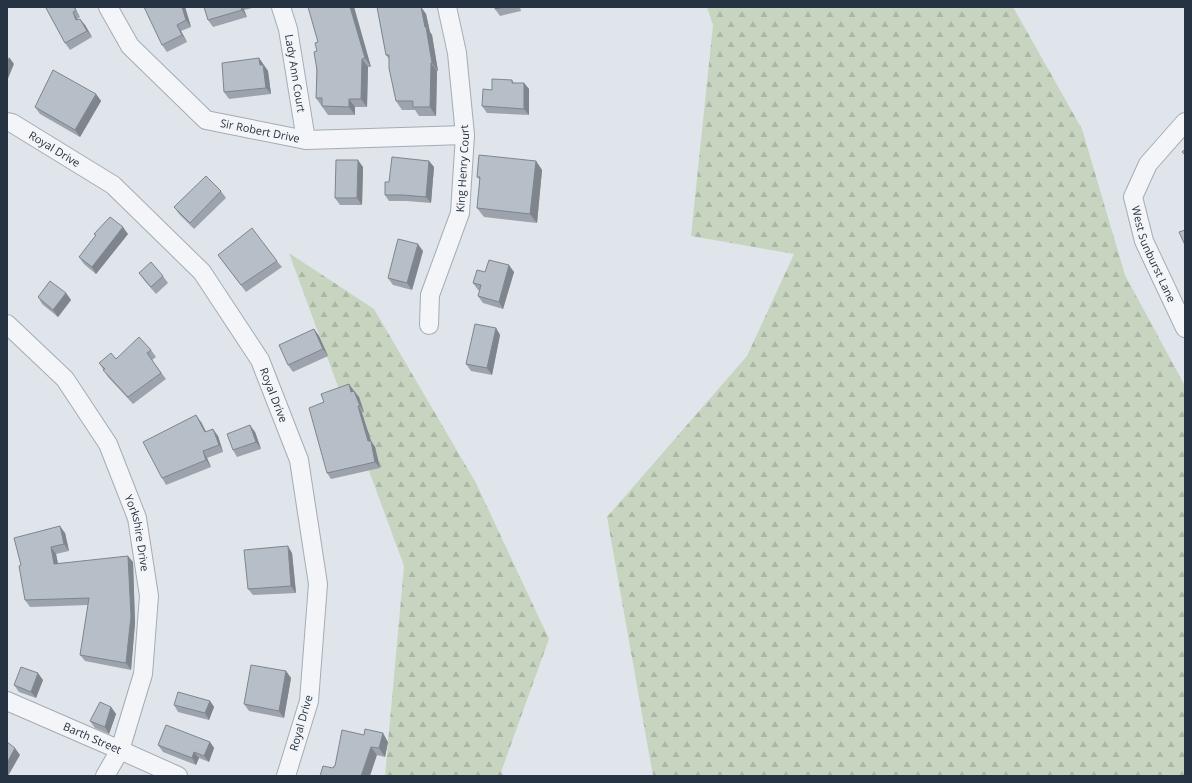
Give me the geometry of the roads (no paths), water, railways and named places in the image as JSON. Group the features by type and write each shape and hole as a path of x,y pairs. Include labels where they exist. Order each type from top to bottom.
{"street":[{"name":"Sir Robert Drive","path":"108,7 130,46 206,120 306,140 465,135"},
{"name":"Lady Ann Court","path":"281,7 288,29 306,140"},
{"name":"King Henry Court","path":"429,326 430,295 460,213 465,135 457,53 447,7"},
{"name":"Royal Drive","path":"7,122 12,123 113,185 202,272 260,360 299,460 318,584 309,701 286,776"},
{"name":"West Sunburst Lane","path":"1185,122 1148,164 1133,197 1144,242 1185,328"},
{"name":"Yorkshire Drive","path":"7,324 65,378 108,444 137,518 149,596 143,674 120,750 105,776"},
{"name":"Barth Street","path":"7,701 178,776"}]}
